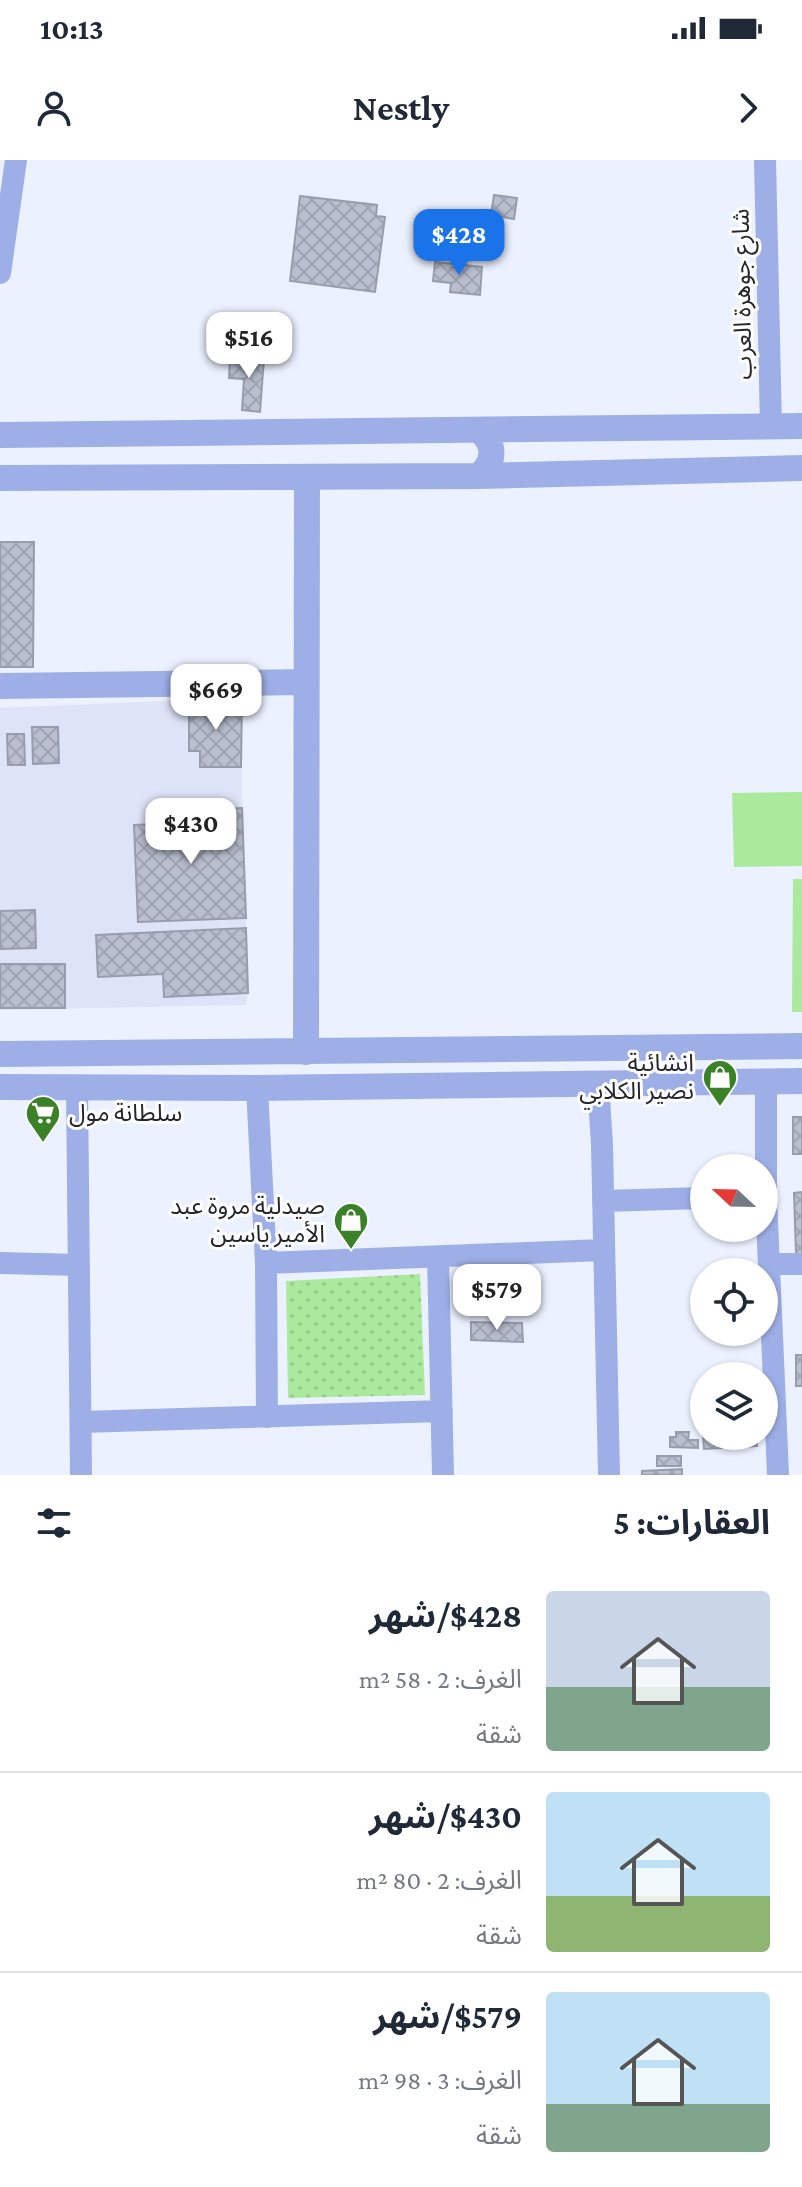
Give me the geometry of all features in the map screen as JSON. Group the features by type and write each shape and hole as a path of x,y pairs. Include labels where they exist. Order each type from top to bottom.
{"street":[{"path":"0,273 16,160"},
{"name":"شارع جوهرة العرب","path":"765,160 771,426"},
{"path":"0,435 802,426"},
{"path":"536,430 528,441 526,453 531,466 542,474"},
{"path":"478,476 488,467 492,454 489,440 480,431"},
{"path":"0,478 478,476 802,468"},
{"path":"306,1052 307,477"},
{"path":"0,686 306,682"},
{"path":"0,1054 802,1046"},
{"path":"0,1087 257,1088 802,1081"},
{"path":"765,1154 766,1082"},
{"path":"598,1084 609,1475"},
{"path":"77,1087 81,1475"},
{"path":"257,1088 266,1263 267,1417"},
{"path":"603,1201 690,1198"},
{"path":"266,1263 603,1250"},
{"path":"438,1257 443,1475"},
{"path":"0,1263 79,1265"},
{"path":"778,1264 802,1264"},
{"path":"772,1346 778,1475"},
{"path":"81,1422 442,1411"}],"shaded area":[{"path":"242,700 246,1005 0,1010 0,708"}],"green space":[{"path":"802,792 802,866 734,867 732,793"},
{"path":"793,879 802,879 802,1012 792,1012"},
{"path":"420,1274 425,1395 288,1398 286,1281"}],"building":[{"path":"494,195 517,198 514,219 491,215"},
{"path":"300,196 377,205 376,216 385,217 375,292 290,281"},
{"path":"435,262 482,267 480,295 450,292 451,283 433,281"},
{"path":"230,357 264,359 260,412 242,410 244,379 229,378"},
{"path":"0,542 34,542 33,667 0,667"},
{"path":"189,700 242,700 241,767 200,767 200,751 189,751"},
{"path":"32,727 58,727 59,763 33,764"},
{"path":"7,734 24,734 25,765 8,765"},
{"path":"242,808 246,918 138,922 134,825 156,824 155,812"},
{"path":"35,910 36,948 0,949 0,911"},
{"path":"246,928 248,993 164,997 163,974 98,977 96,935"},
{"path":"0,964 65,964 65,1008 0,1008"},
{"path":"793,1117 802,1117 802,1154 793,1154"},
{"path":"802,1192 802,1254 796,1254 794,1193"},
{"path":"471,1322 522,1323 523,1342 471,1340"},
{"path":"796,1355 802,1355 802,1386 796,1386"},
{"path":"676,1432 689,1432 690,1448 670,1447 670,1437 676,1437"},
{"path":"657,1456 681,1456 681,1466 657,1466"},
{"path":"682,1469 682,1475 642,1475 642,1471"}],"place":[{"name":"انشائية نصير الكلابي","path":"720,1108"},
{"name":"سلطانة مول","path":"43,1144"},
{"name":"صيدلية مروة عبد الأمير ياسين","path":"351,1251"}]}
